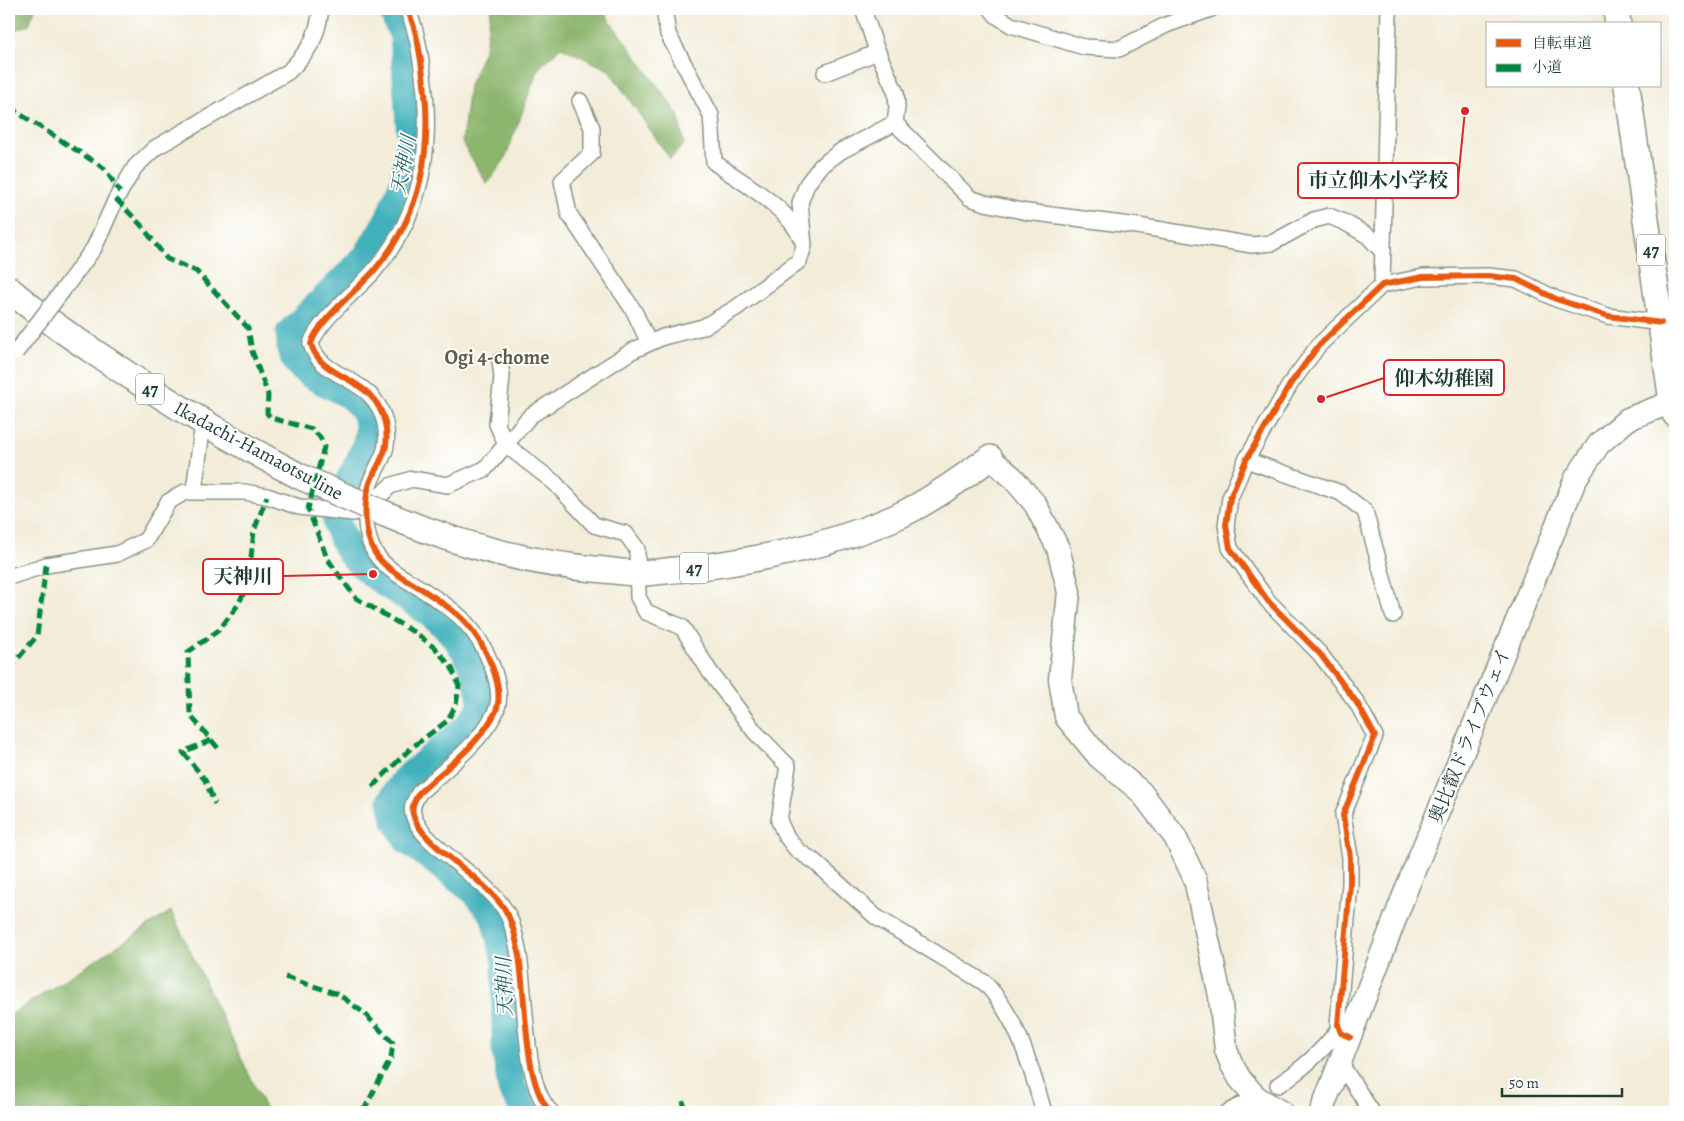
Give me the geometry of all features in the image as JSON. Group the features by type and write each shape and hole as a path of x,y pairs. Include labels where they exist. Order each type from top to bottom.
{"main road":[{"path":"1616,9 1618,22"},
{"name":"47","path":"1627,88 1673,408"},
{"name":"Ikadachi-Hamaotsu line","path":"9,289 76,340 203,423 368,512 479,549 551,565 639,573 716,565 789,552 836,540 895,517 941,491 990,458"}],"street":[{"path":"12,354 94,248 116,199 135,167 155,148 288,72 305,55 314,39 321,9"},
{"path":"407,9 420,51 425,87 428,121 425,166 404,224 385,256 319,328 311,344 317,359 367,390 377,402 382,414 387,438 385,451 369,486 366,531 375,554 392,571 428,593 465,622 484,648 494,670 498,693 496,712 480,736 419,793 412,805 413,816 439,848 478,879 497,898 508,915 514,932 521,969 528,1048 535,1080 544,1106 552,1112"},
{"path":"664,9 668,34 710,115 714,162 783,212 797,228 804,246"},
{"path":"863,9 878,52 896,93 895,124"},
{"path":"991,9 1011,25 1084,47 1119,49 1166,25 1211,9"},
{"path":"1382,285 1389,9"},
{"path":"825,73 878,52"},
{"path":"580,101 592,128 592,153 562,181 569,214 634,311 649,343"},
{"path":"368,512 390,486 412,479 448,485 485,469 530,416 632,351 663,337 703,327 736,308 799,261 804,246 800,202 807,184 821,166 841,152 895,124"},
{"path":"895,124 970,198 984,203 1027,212 1138,226 1252,246 1272,243 1314,220 1329,216 1346,223 1368,236 1383,252"},
{"path":"1278,1085 1302,1070 1345,1033 1338,1013 1350,884 1350,857 1343,815 1376,736 1358,703 1320,654 1268,601 1230,548 1226,525 1230,498 1246,460 1291,383 1319,345 1382,285 1423,277 1488,276 1516,279 1556,299 1608,316 1661,323"},
{"path":"500,362 502,377 497,424 506,445 555,483 594,525 626,534 637,550 639,573 638,597 646,612 682,627 710,672 755,732 788,766 779,821 786,836 797,850 815,862 876,917 985,983 998,997 1014,1024 1044,1112"},
{"name":"奥比叡ドライブウェイ","path":"1321,1112 1340,1063 1345,1033 1576,478 1599,444 1628,419 1673,408"},
{"path":"194,491 203,423"},
{"path":"990,458 1012,477 1035,504 1058,548 1069,592 1060,678 1066,717 1100,757 1141,792 1175,837 1195,879 1220,996 1226,1050 1240,1079 1256,1097 1281,1112"},
{"path":"1246,460 1341,493 1364,511 1393,615"},
{"path":"9,577 46,565 118,554 146,540 168,502 185,492 244,492 268,496 299,507 332,511 368,512"},
{"path":"1340,1063 1372,1112"},
{"path":"1228,1112 1256,1097"}],"green space":[{"path":"9,9 35,9 29,25 9,32"},
{"path":"491,9 604,9 608,18 678,114 684,144 670,159 609,70 561,47 538,69 505,159 487,184 462,142 469,86 485,48"},
{"path":"171,911 267,1112 9,1112 9,1016"}],"waterway":[{"name":"天神川","path":"392,9 404,36 411,137 405,179 390,217 366,258 290,333 291,347 298,363 307,372 352,397 361,406 367,417 369,429 367,442 338,508 337,523 339,531 351,553 366,568 423,608 452,632 471,662 478,682 483,706 468,727 405,780 392,800 396,819 408,840 476,892 494,914 506,959 506,1050 512,1089 527,1112"}],"marked path":[{"path":"9,107 104,168 120,192"},
{"path":"116,199 141,225 167,259 196,271 248,328 252,351 268,395 267,413 271,418 312,429 320,437 324,447 308,509 327,558 341,578 356,598 417,634 436,649 452,668 459,686 456,705 447,721 411,748 372,787"},
{"path":"218,748 190,715 188,652 219,630 238,605 248,584 254,531 267,496"},
{"path":"9,669 37,636 46,565"},
{"path":"211,740 183,752 205,780 215,804"},
{"path":"285,977 338,994 364,1013 393,1043 391,1058 363,1112"},
{"path":"683,1101 686,1112"}],"cycle path":[{"path":"407,9 418,42 426,102 425,154 420,179 403,227 390,250 373,272 329,316 315,335 311,344 317,356 326,365 336,373 360,386 370,395 379,407 385,423 385,449 370,483 366,500 367,529 371,546 386,566 457,614 472,630 492,666 498,692 498,704 494,715 470,747 419,793 414,803 413,814 418,826 428,838 486,888 499,901 508,915 515,936 520,962 528,1048 533,1074 540,1096 551,1112"},
{"path":"1350,1037 1341,1033 1338,1025 1350,884 1350,857 1343,815 1375,736 1357,703 1320,654 1268,601 1230,548 1226,525 1230,498 1246,460 1291,383 1319,345 1382,285 1423,277 1488,276 1516,279 1556,299 1608,316 1661,323"}],"place":[{"name":"市立仰木小学校","path":"1465,111"},
{"name":"仰木幼稚園","path":"1321,399"},
{"name":"天神川","path":"373,574"}],"district":[{"name":"Ogi 4-chome","path":"497,357"}]}
